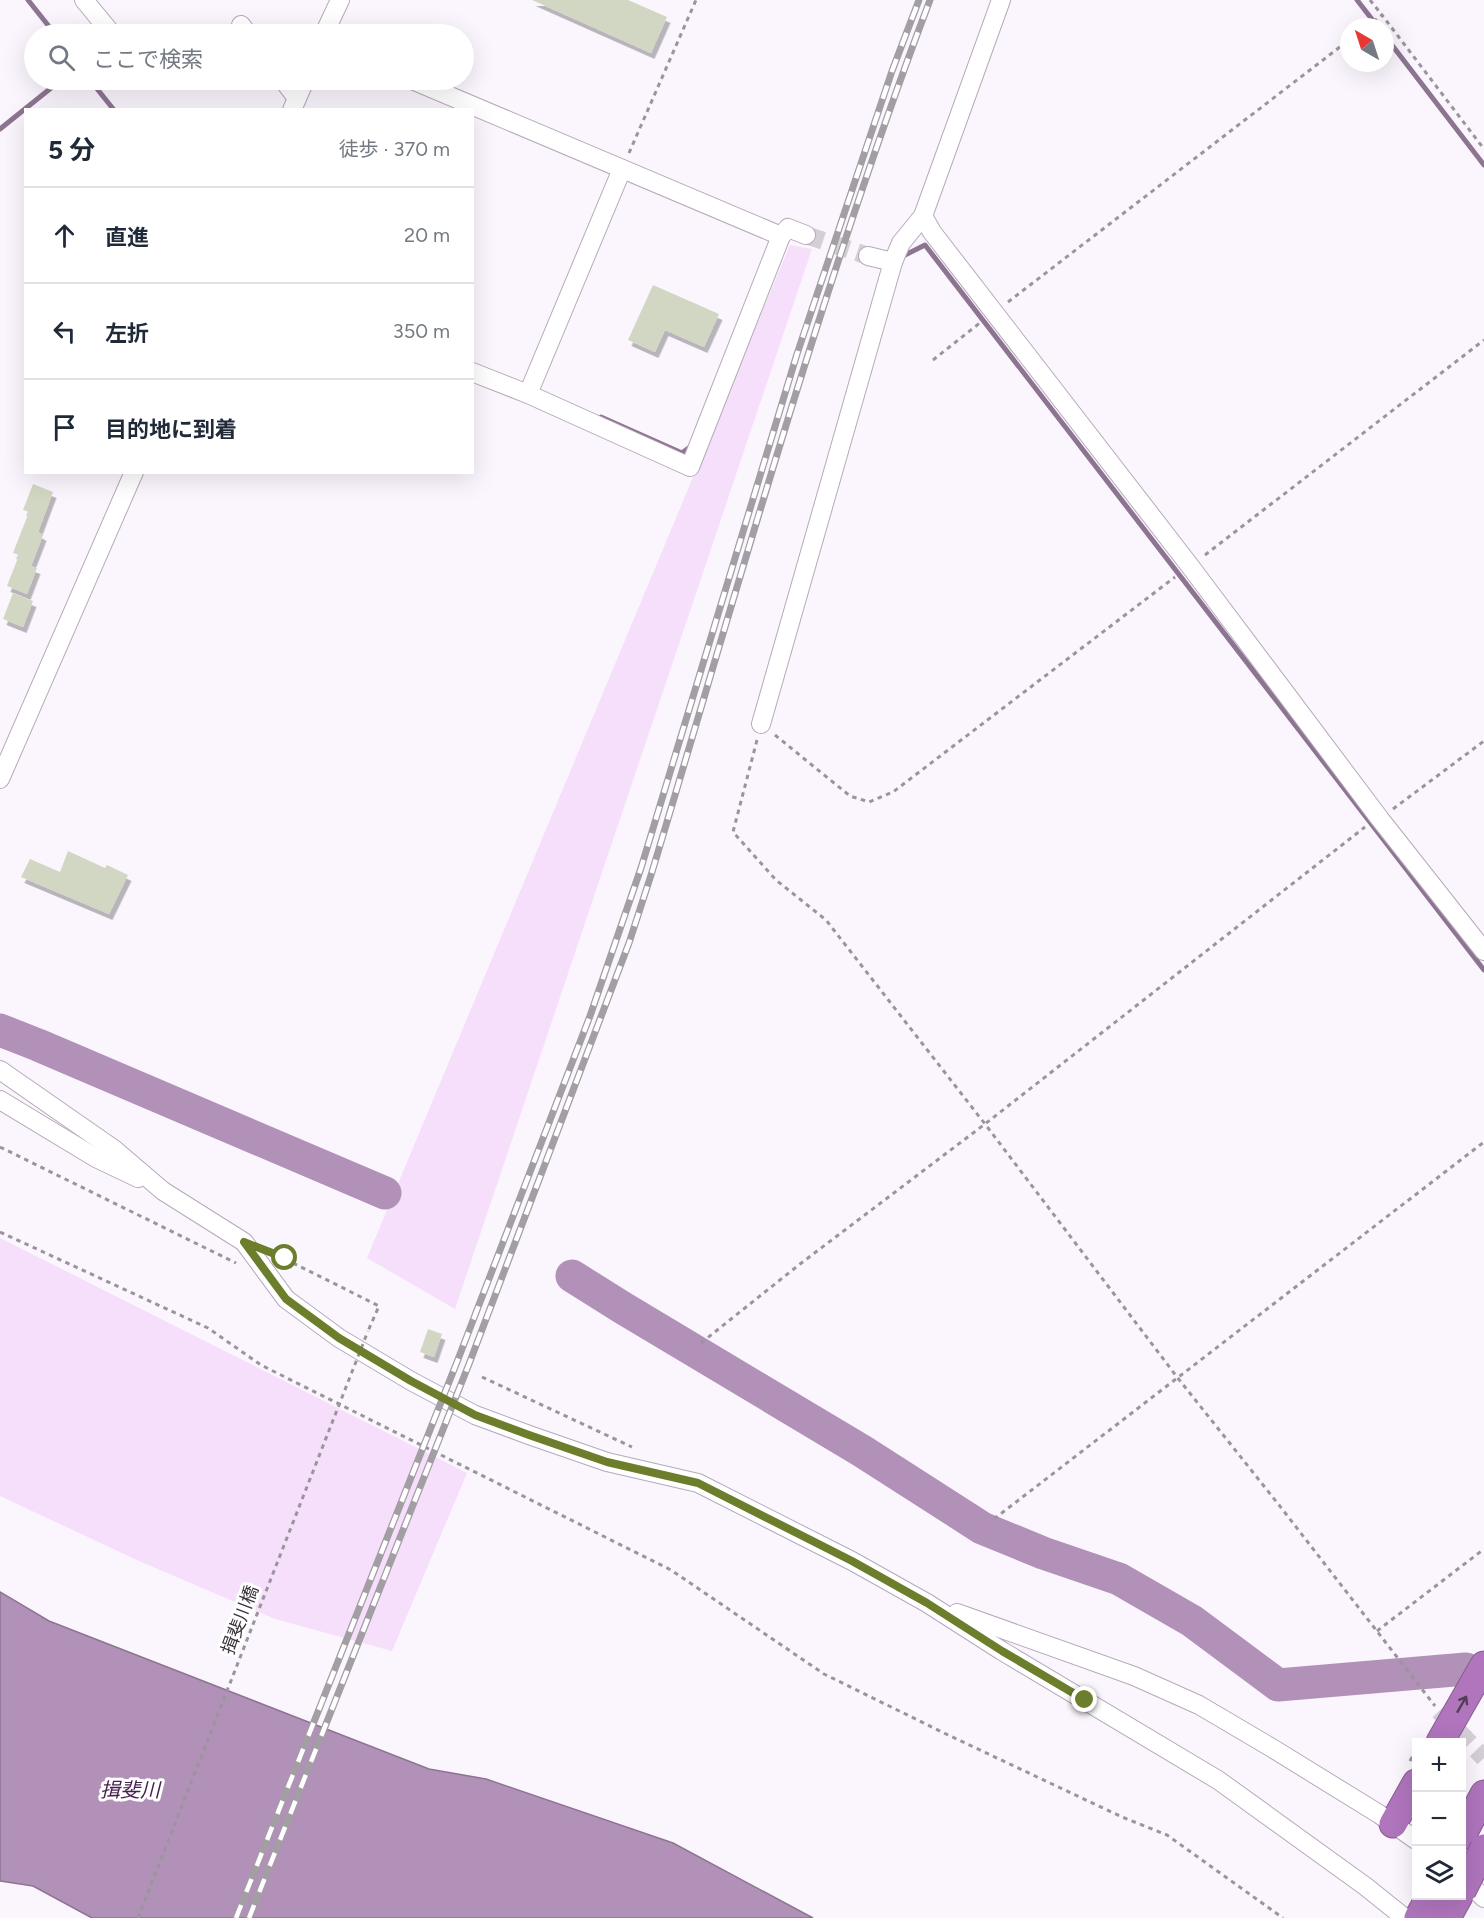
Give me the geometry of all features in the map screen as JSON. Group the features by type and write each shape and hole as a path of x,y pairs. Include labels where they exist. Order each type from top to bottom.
{"highway":[{"path":"1443,1738 1484,1665"},
{"path":"1394,1824 1412,1790"},
{"path":"1466,1827 1483,1796"},
{"path":"1466,1882 1484,1848"},
{"path":"1418,1918 1428,1900"},
{"path":"1447,1918 1457,1900"}],"street":[{"path":"84,0 104,24"},
{"path":"329,24 340,0"},
{"path":"761,724 893,262 901,243 923,216 1001,0"},
{"path":"288,90 295,104"},
{"path":"295,104 301,90"},
{"path":"436,90 781,236"},
{"path":"528,394 622,169"},
{"path":"923,216 932,232 1190,566 1380,819 1484,951"},
{"path":"474,373 528,394 690,467 781,236 788,228 806,235"},
{"path":"868,256 893,262"},
{"path":"0,779 133,474"},
{"path":"0,1070 115,1150 163,1191"},
{"path":"0,1100 96,1158 163,1191 244,1242 286,1299 339,1338 411,1381 475,1415 529,1435 607,1462 698,1483 852,1561 927,1603 1002,1651 1218,1780 1365,1886 1405,1918"},
{"path":"927,1603 1134,1676 1199,1705 1272,1748 1412,1837"},
{"path":"1466,1882 1484,1898"}],"path":[{"path":"622,169 696,0"},
{"path":"1370,0 1484,149"},
{"path":"1378,18 1382,15"},
{"path":"933,360 1340,47"},
{"path":"1439,1711 826,920 776,880 734,832 761,724 849,796 869,802 893,792 1484,340"},
{"path":"701,1343 1371,823 1380,819 1484,741"},
{"path":"994,1519 1484,1142"},
{"path":"0,1147 239,1264"},
{"path":"0,1232 208,1328 261,1365 671,1570 824,1674 1122,1817 1167,1835 1283,1918"},
{"name":"揖斐川橋","path":"138,1918 379,1306 285,1258 244,1242"},
{"path":"482,1377 639,1451"},
{"path":"1377,1631 1484,1549"}],"shaded area":[{"path":"790,245 812,249 455,1309 367,1258"},
{"path":"0,1238 467,1473 392,1651 275,1619 139,1561 0,1496"}],"water":[{"name":"揖斐川","path":"0,1592 49,1621 429,1769 486,1779 673,1843 813,1918 92,1918 33,1886 0,1881"}],"building":[{"path":"532,0 628,0 667,17 651,53"},
{"path":"653,285 719,314 704,347 665,330 655,352 628,340"},
{"path":"33,484 53,492 38,532 43,535 31,566 37,568 27,594 7,586 19,555 13,553 29,512 23,510"},
{"path":"13,593 33,601 23,627 3,619"},
{"path":"68,851 105,868 107,865 128,875 109,914 21,877 30,859 60,872"},
{"path":"428,1329 442,1334 434,1357 420,1352"}],"waterway":[{"path":"28,0 47,24"},
{"path":"1357,0 1371,18"},
{"path":"1394,48 1484,165"},
{"path":"26,108 49,90"},
{"path":"98,90 112,108"},
{"path":"0,129 24,110"},
{"path":"903,256 925,245 1484,970"},
{"path":"601,417 682,453 690,447"},
{"path":"0,1030 385,1193"},
{"path":"572,1276 862,1451 982,1528 1043,1553 1119,1579 1192,1621 1278,1685 1466,1669"}],"tunnel":[{"path":"806,235 868,256"},
{"path":"1439,1711 1484,1758"}],"railway":[{"path":"236,1918 457,1362 590,1016 641,868 797,354 892,71 919,0"},
{"path":"249,1918 469,1364 629,943 818,324 853,215 930,0"}],"route":[{"path":"285,1258 244,1242 286,1299 339,1338 411,1381 475,1415 529,1435 607,1462 698,1483 852,1561 927,1603 1085,1700"}]}
